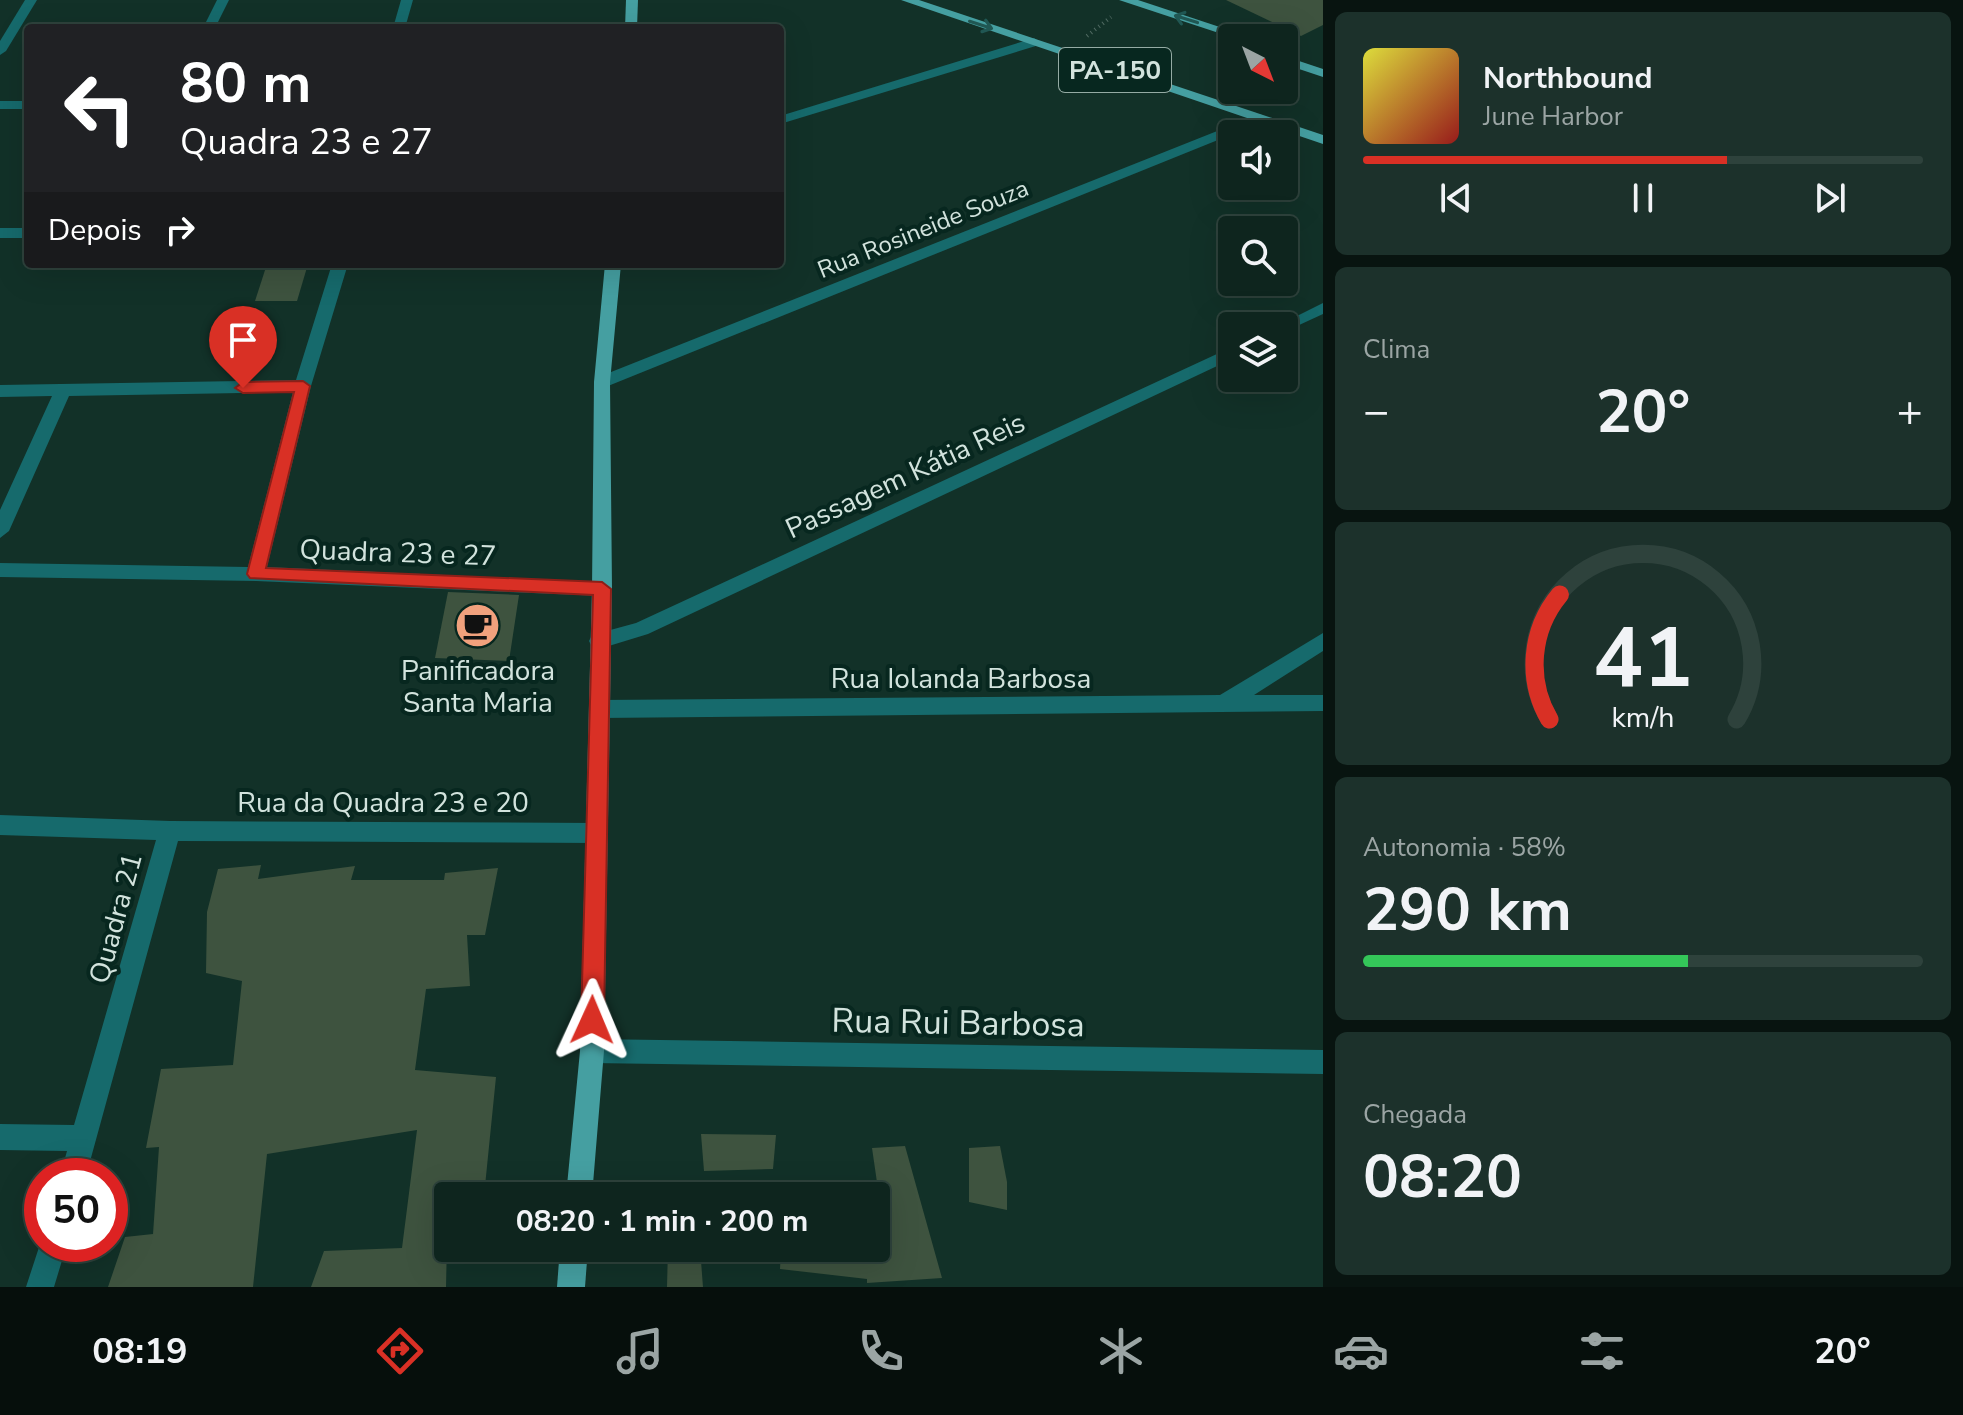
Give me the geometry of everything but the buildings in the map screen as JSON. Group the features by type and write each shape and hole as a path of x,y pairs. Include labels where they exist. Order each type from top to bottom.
{"main road":[{"path":"631,24 632,0"},
{"name":"PA-150","path":"907,0 1323,140"},
{"name":"PA-150","path":"1136,1 1218,29"},
{"path":"1213,27 1218,30"},
{"path":"1298,54 1323,62"},
{"path":"1298,65 1323,73"},
{"path":"1178,92 1259,108 1323,129"},
{"path":"580,1182 592,1051 602,589 602,382 613,268"},
{"path":"571,1287 573,1262"}],"street":[{"path":"0,51 31,0"},
{"path":"211,24 223,0"},
{"path":"400,24 407,0"},
{"path":"784,119 1034,42"},
{"path":"0,105 24,105"},
{"name":"Rua Rosineide Souza","path":"602,382 1260,118"},
{"path":"0,233 24,233"},
{"path":"256,574 303,386 339,268"},
{"path":"1298,320 1323,308"},
{"name":"Passagem Kátia Reis","path":"599,641 641,629 1218,359"},
{"path":"0,391 303,386"},
{"path":"0,531 62,392"},
{"name":"Quadra 23 e 27","path":"0,570 256,574 602,589"},
{"path":"1224,704 1323,641"},
{"name":"Rua Iolanda Barbosa","path":"599,709 1323,703"},
{"name":"Quadra 21","path":"0,825 170,831 79,1158"},
{"name":"Rua da Quadra 23 e 20","path":"170,831 596,833"},
{"name":"Rua Rui Barbosa","path":"592,1051 1323,1062"},
{"path":"0,1137 85,1138"},
{"path":"40,1287 48,1262"}],"path":[{"path":"1066,53 1136,1"}],"place":[{"name":"Panificadora Santa Maria","path":"478,625"}],"route":[{"path":"243,388 303,386 256,574 602,589 592,1020"}]}
